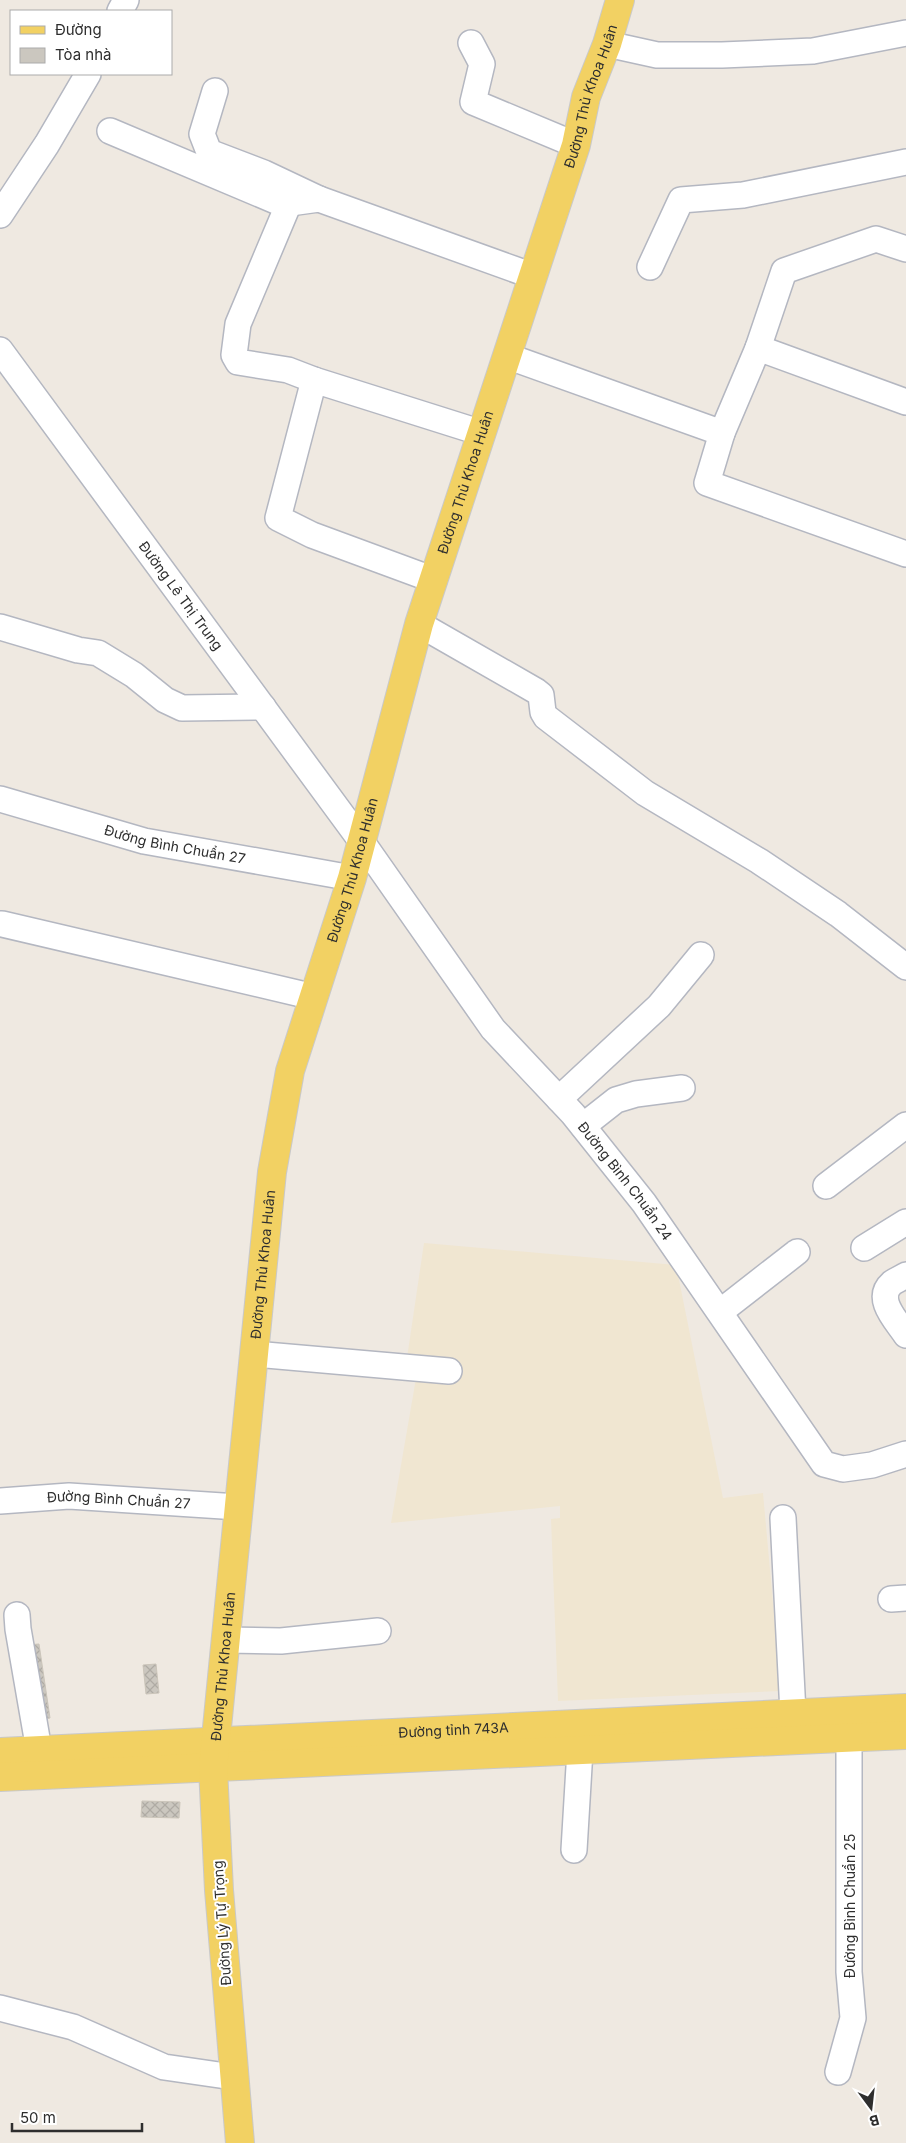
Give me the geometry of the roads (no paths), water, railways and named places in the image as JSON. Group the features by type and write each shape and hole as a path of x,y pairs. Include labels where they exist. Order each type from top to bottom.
{"main road":[{"name":"Đường Thủ Khoa Huân","path":"214,1755 272,1172 290,1072 352,878 419,624 576,145 586,97 607,44 620,0"},
{"name":"Đường tỉnh 743A","path":"0,1777 214,1755 793,1713 906,1708"},
{"name":"Đường tỉnh 743A","path":"0,1752 39,1750 214,1755 580,1750 906,1735"},
{"name":"Đường Lý Tự Trọng","path":"214,1755 219,1890 233,2077 240,2143"}],"street":[{"path":"607,44 658,55 722,55 813,50 906,33"},
{"path":"471,43 482,64 473,102 576,145"},
{"path":"0,215 47,144 87,75"},
{"path":"215,91 202,134 209,152 264,173 319,199 533,276"},
{"path":"110,131 283,204 319,199"},
{"path":"650,267 681,200 743,194 906,162"},
{"path":"289,203 238,324 234,355 238,362 288,370 482,433"},
{"path":"906,249 876,239 784,272 758,348 722,433 707,483 906,554"},
{"path":"758,348 906,402"},
{"name":"Đường Lê Thị Trung","path":"0,350 362,842"},
{"path":"507,356 722,433"},
{"path":"314,380 278,518 312,535 434,580"},
{"path":"419,624 536,691 541,695 546,717 644,793 759,862 838,914 906,967"},
{"path":"0,627 78,650 98,653 134,676 165,700 182,708 262,708"},
{"name":"Đường Bình Chuẩn 27","path":"0,799 144,842 352,878"},
{"name":"Đường Bình Chuẩn 24","path":"362,842 493,1028 583,1126 644,1203 824,1464 843,1469 872,1465 906,1454"},
{"path":"2,924 314,997"},
{"path":"559,1099 659,1006 701,955"},
{"path":"583,1126 616,1100 636,1094 682,1088"},
{"path":"826,1186 906,1125"},
{"path":"864,1248 906,1222"},
{"path":"720,1312 797,1252"},
{"path":"906,1275 891,1284 886,1293 885,1303 906,1335"},
{"path":"254,1354 449,1371"},
{"name":"Đường Bình Chuẩn 27","path":"0,1501 69,1496 238,1507"},
{"path":"783,1518 793,1713"},
{"path":"17,1615 39,1750"},
{"path":"225,1640 281,1641 378,1630"},
{"name":"Đường Bình Chuẩn 25","path":"838,2072 853,2018 849,1972 849,1737"},
{"path":"574,1850 580,1750"},
{"path":"0,2008 73,2027 164,2067 233,2077"}]}
